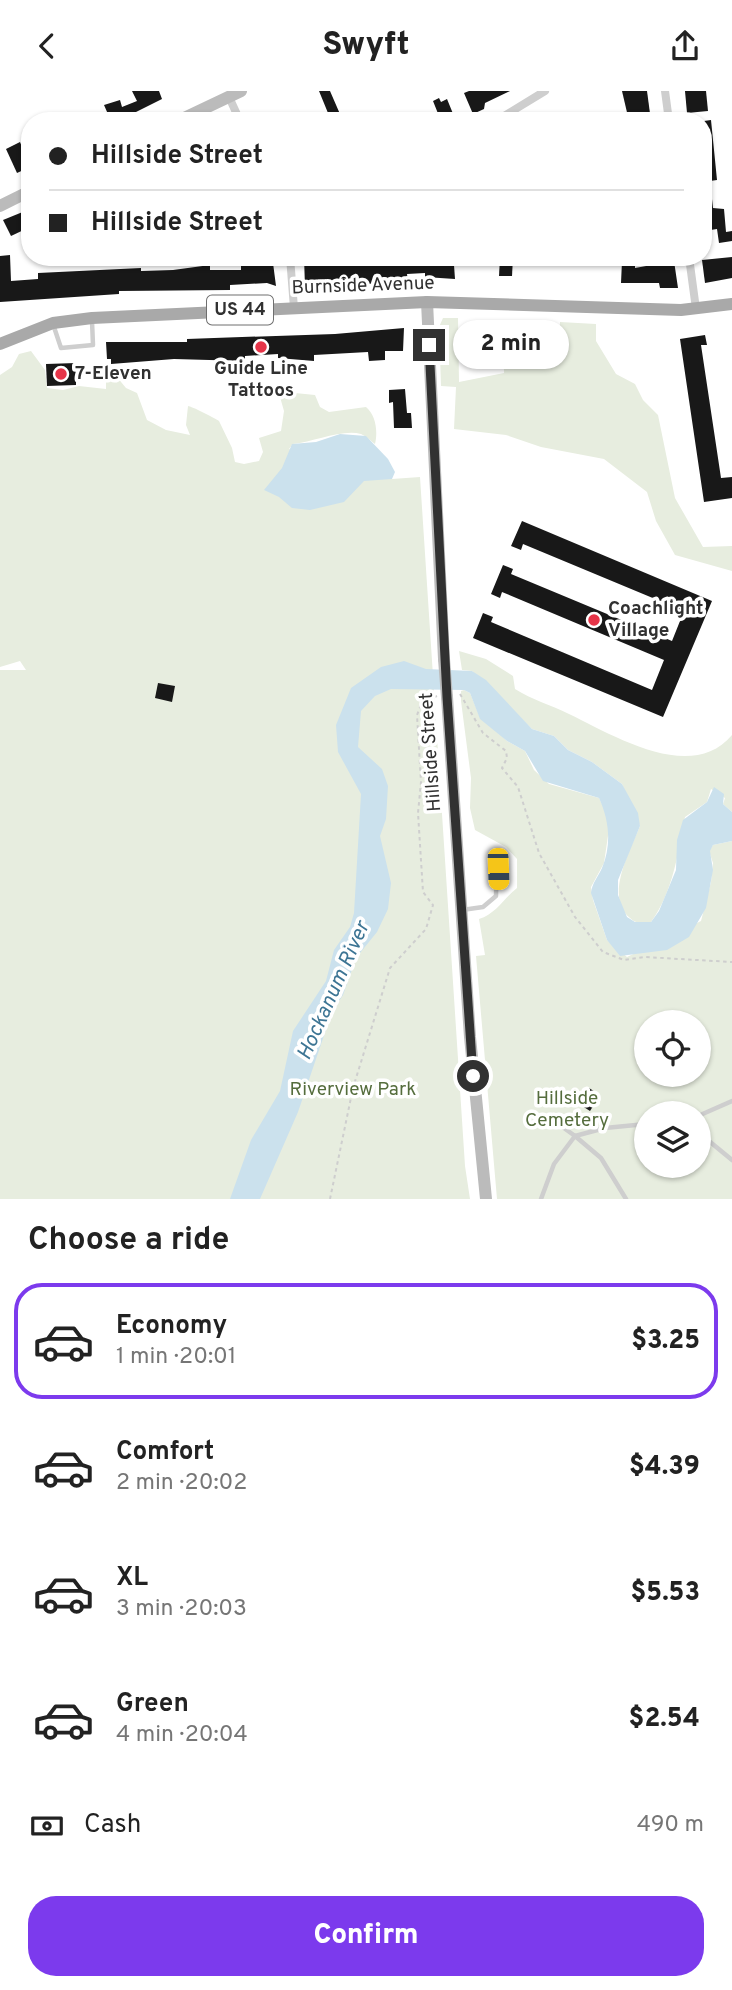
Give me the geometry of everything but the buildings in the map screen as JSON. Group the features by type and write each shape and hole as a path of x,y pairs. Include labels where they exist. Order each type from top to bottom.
{"main road":[{"path":"197,112 241,91"},
{"path":"0,206 21,196"},
{"name":"Burnside Avenue","path":"0,344 53,323 92,318 427,302 696,309 732,304"},
{"name":"Hillside Street","path":"427,302 444,659 485,1199"}],"street":[{"path":"511,112 545,91"},
{"path":"665,91 668,112"},
{"path":"229,97 236,112"},
{"path":"291,266 294,308"},
{"path":"690,266 696,309"}],"lane":[{"path":"53,323 61,348 93,345 92,318"},
{"path":"461,910 483,907 496,896 497,851"},
{"path":"711,1110 732,1101"},
{"path":"557,1123 601,1158 626,1199"},
{"path":"541,1199 554,1164 575,1136 605,1128 634,1125"},
{"path":"711,1143 732,1160"}],"path":[{"path":"330,1199 354,1089 390,968 426,929 433,905 424,892 418,813 421,782 417,715 422,702 447,696 483,733 506,751 508,758 502,768 518,787 539,853 575,917 603,952 624,960 645,957 732,962"}],"green space":[{"path":"443,318 458,318 459,382 504,373 503,320 531,321 529,352 538,353 559,344 560,322 596,324 596,341 616,374 635,384 643,400 658,415 675,498 703,547 732,546 732,571 675,555 656,521 647,492 604,459 541,447 506,435 454,429 456,387 441,386 439,327"},
{"name":"Riverview Park","path":"31,351 45,370 47,388 63,390 79,386 106,389 106,377 112,371 126,388 137,393 147,420 166,430 190,435 186,425 188,406 213,417 219,421 232,448 235,462 244,464 259,461 263,452 259,438 281,431 284,411 280,397 285,392 315,395 320,407 329,412 366,407 375,424 375,444 361,434 345,433 293,444 289,449 392,479 420,477 465,1166 470,1199 0,1199 0,670 26,670 20,661 0,667 0,375 12,367 19,354"},
{"path":"459,651 486,659 513,676 515,689 521,693 652,751 695,755 715,749 732,735 732,812 723,804 725,798 711,789 707,802 685,817 670,885 651,922 640,923 632,920 619,899 622,873 640,826 622,784 592,762 568,750 554,736 532,729 472,671 462,670"},
{"name":"Hillside Cemetery","path":"461,691 470,693 479,715 507,741 525,751 534,770 549,784 599,798 608,816 609,829 604,863 591,887 593,900 607,940 627,957 701,921 711,882 713,863 709,851 713,845 732,841 732,1199 497,1199 476,956 485,955 479,919 495,910 517,888 517,859 506,847 475,830 470,808 471,778"}],"water":[{"path":"340,434 366,436 388,459 395,472 392,479 364,481 344,502 310,510 292,508 279,497 264,490 282,468 292,444 316,442"},
{"name":"Hockanum River","path":"404,661 426,669 472,671 486,680 532,729 554,736 568,750 592,762 622,784 638,813 640,826 618,880 618,895 627,917 635,922 651,922 659,911 676,870 677,840 683,820 707,802 714,787 724,794 723,804 732,812 732,841 713,845 710,851 713,870 706,908 689,937 667,950 620,956 607,940 591,893 605,859 608,841 607,823 599,798 543,781 525,751 507,741 480,719 470,693 464,690 391,689 375,696 361,711 358,747 382,769 388,786 386,819 380,836 391,883 388,909 377,932 356,958 343,995 332,1012 298,1112 260,1199 230,1199 251,1140 280,1091 293,1031 326,981 334,950 350,927 354,913 361,794 338,752 336,725 351,688 381,667"}],"place":[{"name":"Guide Line Tattoos","path":"261,347"},
{"name":"7-Eleven","path":"61,374"},
{"name":"Coachlight Village","path":"594,620"}],"route":[{"path":"429,345 447,697 473,1076"}]}
